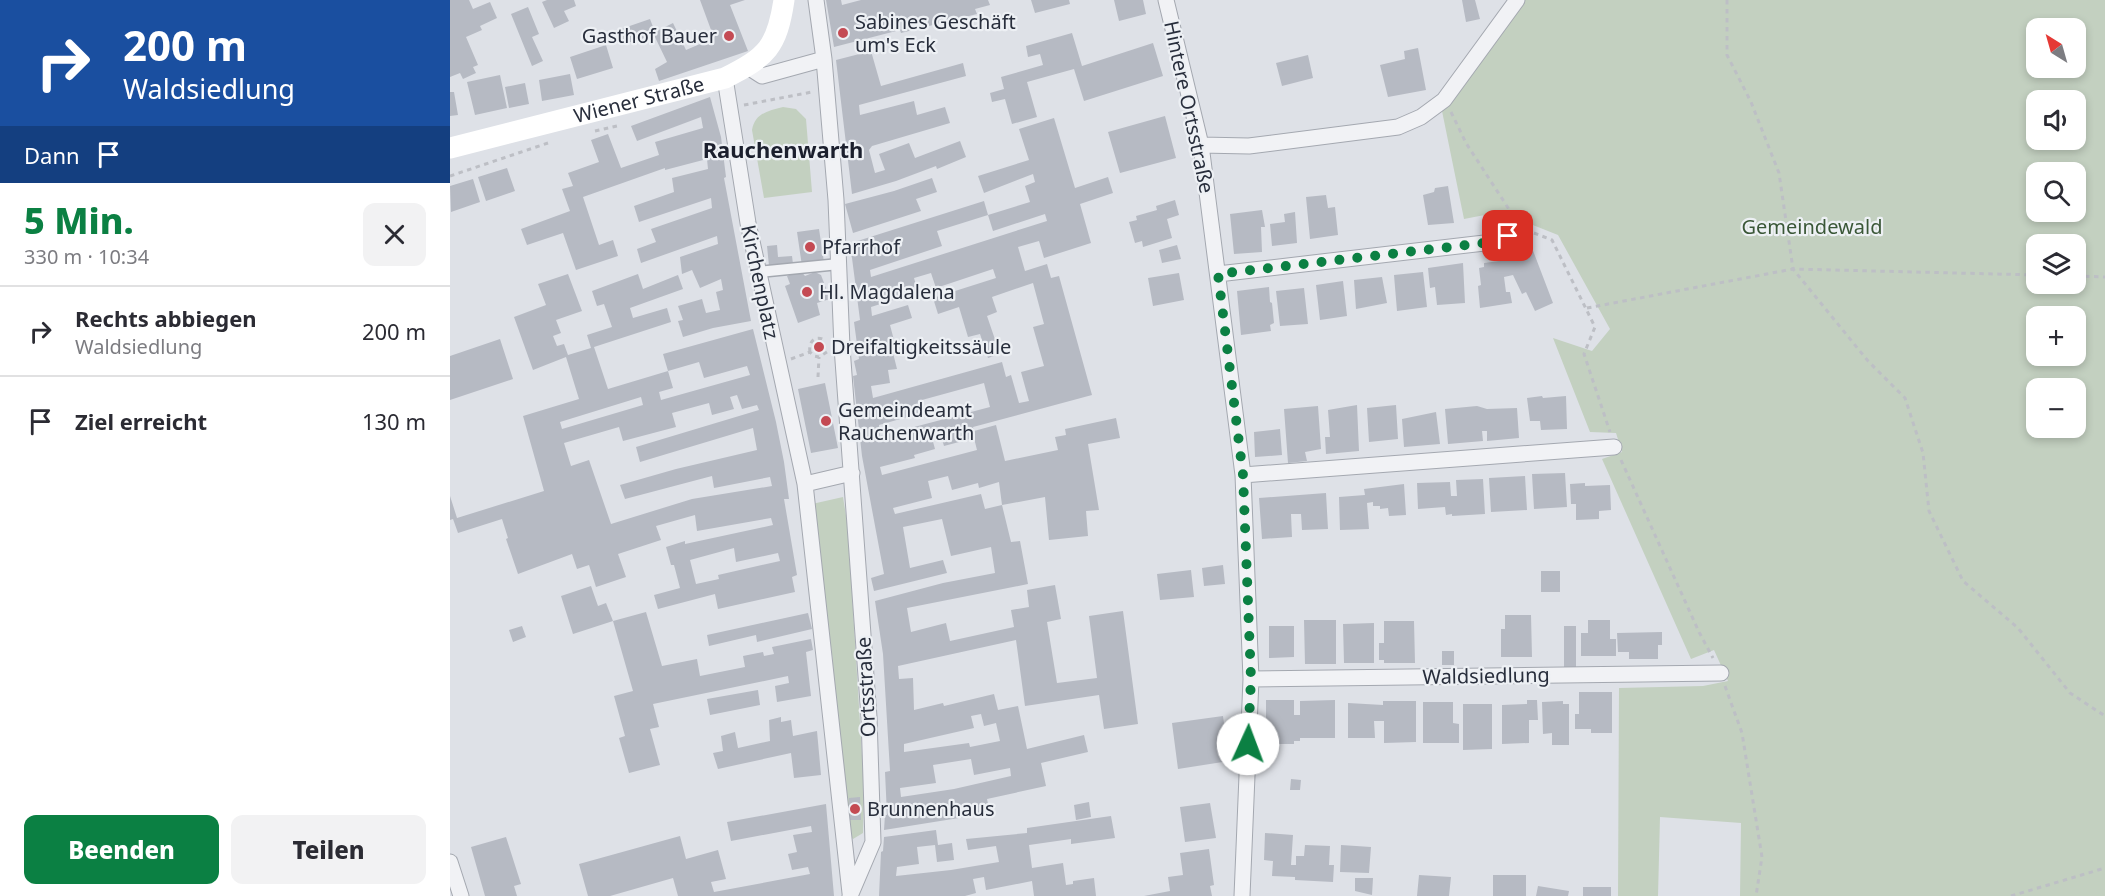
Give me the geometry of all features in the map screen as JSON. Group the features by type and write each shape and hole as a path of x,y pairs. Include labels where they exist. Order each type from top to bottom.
{"main road":[{"name":"Wiener Straße","path":"453,145 725,78 748,67 769,49 780,25 784,0"}],"street":[{"path":"805,484 852,473 842,347 836,201 824,59 816,0"},
{"name":"Hintere Ortsstraße","path":"1166,0 1201,145 1243,475 1251,679 1242,896"},
{"path":"1201,145 1249,146 1398,127 1421,117 1444,100 1517,0"},
{"path":"748,67 762,76 824,59"},
{"name":"Kirchenplatz","path":"725,78 748,223 805,484"},
{"path":"1218,274 1493,242 1522,229"},
{"path":"758,272 839,264"},
{"path":"1243,475 1614,447"},
{"name":"Ortsstraße","path":"850,896 873,842 869,717 852,473"},
{"name":"Ortsstraße","path":"805,484 850,896"},
{"name":"Waldsiedlung","path":"1251,679 1721,673"},
{"path":"450,862 461,896"},
{"path":"1242,896 1247,896"}],"path":[{"path":"1727,0 1727,55 1751,102 1779,173 1793,269 1868,361 1905,398 1923,453 1929,511 1963,581 2019,628 2070,693 2105,716"},
{"path":"730,107 827,90"},
{"path":"1444,100 1466,143 1522,229 1552,240 1587,308 1595,327 1584,354 1614,447"},
{"path":"1587,308 1793,269 2026,275"},
{"path":"2086,276 2105,277"},
{"path":"816,338 822,338 828,347 826,354 819,357 814,356 809,347 816,338"},
{"path":"818,376 819,357"},
{"path":"2011,896 2105,868"}],"green space":[{"name":"Gemeindewald","path":"1524,0 2105,0 2105,896 1740,896 1741,823 1660,817 1658,896 1618,896 1619,688 1703,686 1728,681 1714,650 1691,659 1602,459 1622,452 1616,433 1590,432 1553,338 1592,351 1610,329 1558,235 1500,212 1464,219 1442,111"},
{"path":"783,107 796,109 806,119 812,192 764,198 752,130 759,116"},
{"path":"843,497 848,528 864,788 863,833 853,839 849,834 832,654 812,504"}],"building":[{"path":"450,0 469,0 473,9 490,2 497,18 480,26 482,30 466,37 478,65 473,67 476,73 463,79 460,73 450,77"},
{"path":"574,0 576,6 564,11 569,21 554,28 542,2"},
{"path":"700,0 745,0 730,5 748,51 659,81 655,69 667,62 654,35 624,44 618,30 650,19 655,32 673,23 686,50 714,38"},
{"path":"826,0 841,0 842,5 861,0 988,0 990,5 975,9 977,14 834,47"},
{"path":"1031,0 1069,0 1070,4 1035,13"},
{"path":"1114,0 1143,0 1146,14 1119,21"},
{"path":"1462,0 1475,0 1480,19 1466,22"},
{"path":"528,7 539,34 532,37 543,61 532,66 511,14"},
{"path":"1072,33 1082,66 1153,43 1163,76 1084,101 1074,69 1027,82 1037,117 1012,124 1005,99 992,102 990,93 1004,89 1001,77 1043,65 1040,54 1028,57 1026,46"},
{"path":"606,45 613,68 577,79 570,57"},
{"path":"1418,48 1426,90 1388,97 1380,65 1405,59 1404,51"},
{"path":"871,51 881,86 963,63 966,76 859,105 860,115 914,101 917,115 945,107 950,123 872,146 869,150 875,173 885,170 879,154 909,143 915,158 960,141 966,157 937,169 936,166 852,194 836,60"},
{"path":"1308,55 1313,78 1282,86 1276,63"},
{"path":"570,74 574,95 542,101 539,80"},
{"path":"500,75 507,108 475,115 467,82"},
{"path":"525,83 529,104 509,108 505,87"},
{"path":"450,92 454,92 458,115 450,116"},
{"path":"710,97 721,137 726,177 724,178 751,321 713,328 683,337 678,321 683,320 678,306 702,299 706,313 720,310 716,292 723,290 721,279 700,288 692,270 682,274 680,257 718,244 717,236 641,263 637,249 656,242 651,229 712,208 711,198 639,222 634,206 674,192 672,178 708,169 707,159 665,170 665,168 583,197 599,245 613,240 618,256 576,270 563,233 527,245 521,229 570,211 562,189 573,186 568,173 599,162 591,140 608,134 621,168 659,155 655,142 703,128 701,117 637,141 631,126"},
{"path":"1165,116 1176,158 1120,173 1108,132"},
{"path":"1054,118 1075,188 1108,177 1113,193 1080,204 1091,243 1044,258 1039,241 1018,247 1025,271 1047,264 1051,278 1059,276 1092,395 973,427 974,431 996,425 1005,461 1058,450 1055,437 1066,435 1065,429 1116,418 1120,438 1088,444 1099,510 1086,511 1088,536 1049,540 1045,497 1002,505 1011,542 1020,541 1028,584 907,608 911,632 946,623 950,641 1014,627 1011,610 1029,607 1027,590 1055,585 1061,619 1047,622 1057,683 1097,678 1089,616 1123,611 1138,724 1104,729 1099,695 1025,706 1016,640 898,666 899,679 913,678 914,710 943,703 944,706 994,694 998,710 1018,706 1027,749 1084,735 1088,752 1041,763 1046,786 987,799 990,813 884,830 885,815 887,815 885,772 890,771 883,654 875,601 943,583 995,573 991,547 951,556 942,519 903,527 910,568 943,560 947,573 874,591 871,578 884,574 862,456 853,376 857,375 854,361 859,359 854,322 860,320 848,244 984,201 988,215 1030,202 1025,186 1035,182 1033,174 984,193 978,176 1029,160 1019,129","holes":["1045,214 1047,221 871,277 870,270 942,246 937,231 988,215 993,231","993,269 996,278 933,298 938,314 959,307 968,337 980,334 988,358 1000,354 987,316 997,312 992,297 1033,283 1044,324 1033,327 1044,366 1021,372 1029,401 1019,403 1011,375 1006,377 1002,362 873,398 871,386 890,383 888,370 897,369 892,349 896,348 890,325 912,318 908,305 872,316 871,307 918,292 914,278 931,273 936,288","984,383 990,407 880,436 879,425 925,412 922,400","941,436 944,446 974,438 977,450 882,475 880,467 915,458 914,455 935,449 932,438","948,476 952,490 978,483 979,488 999,482 1002,505 985,509 981,494 895,514 893,508 932,498 928,481","981,714 984,726 996,723 1000,741 970,747 969,743 904,752 904,744 974,728 971,716","971,759 974,775 1010,768 1011,776 954,789 901,797 900,788 936,783 933,765"]},
{"path":"507,168 515,191 486,201 478,177"},
{"path":"932,178 937,192 916,199 921,211 853,233 845,204"},
{"path":"473,179 480,202 451,212 450,186"},
{"path":"1448,186 1454,223 1428,225 1423,195 1434,192 1435,188"},
{"path":"1326,195 1328,208 1335,207 1338,235 1310,239 1306,197"},
{"path":"1175,200 1179,215 1167,219 1172,238 1143,247 1142,241 1135,243 1129,222 1137,220 1136,216 1157,210 1156,206"},
{"path":"1262,210 1265,227 1261,227 1262,252 1234,254 1230,214"},
{"path":"1295,212 1297,243 1272,246 1270,224 1285,222 1284,214"},
{"name":"Pfarrhof","path":"819,229 824,262 802,266 797,232"},
{"path":"777,245 778,257 792,256 793,264 769,266 767,246"},
{"path":"1177,245 1181,259 1162,263 1159,250"},
{"path":"1532,248 1553,303 1535,311 1526,292 1522,294 1513,275 1504,277 1506,292 1510,292 1512,303 1480,308 1479,268 1484,267 1484,263 1514,259 1512,256"},
{"path":"1463,263 1465,303 1437,305 1435,287 1430,288 1428,268"},
{"name":"Hl. Magdalena","path":"800,270 805,276 815,272 821,275 830,299 817,303 820,315 798,323 785,286 790,284 787,276"},
{"path":"1423,272 1427,307 1397,311 1394,275"},
{"path":"1179,273 1184,300 1153,306 1148,278"},
{"path":"568,274 582,311 556,320 561,333 553,336 557,346 564,344 568,355 591,348 587,335 612,327 604,304 597,306 592,291 638,274 643,289 678,275 683,289 630,308 633,318 667,308 671,322 594,347 608,389 668,371 663,354 753,329 784,462 789,499 784,499 797,575 792,577 795,592 718,609 715,594 658,609 654,595 680,588 666,547 685,541 685,544 773,525 771,518 697,531 695,515 656,526 661,540 618,554 626,577 596,587 589,565 577,569 572,554 518,574 502,519 458,533 453,519 450,520 450,496 457,518 544,491 523,416 579,399 566,357 533,370 514,317 546,305 538,284","holes":["699,362 704,378 747,366 750,375 661,400 659,392 673,388 668,371","737,395 742,409 757,405 759,410 636,447 640,462 753,428 757,450 620,485 625,499 712,476 714,488 770,477 772,486 692,499 611,524 589,460 571,466 564,443 619,427 623,441 676,427 672,413 709,403 712,415 734,409 730,397","641,397 643,405 562,429 560,422","734,548 736,562 778,553 780,561 718,575 719,579 696,584 690,560"]},
{"path":"1382,277 1387,303 1356,309 1354,280"},
{"path":"1343,281 1347,316 1320,320 1316,285"},
{"path":"1269,287 1274,323 1270,325 1271,331 1241,335 1237,291"},
{"path":"1304,288 1308,324 1280,326 1276,291"},
{"path":"500,339 513,379 450,400 450,356"},
{"path":"825,383 838,448 811,453 798,389"},
{"path":"1542,396 1543,398 1566,396 1567,429 1541,430 1540,421 1530,421 1527,398"},
{"path":"1357,405 1359,451 1326,454 1325,437 1330,437 1328,410"},
{"path":"1396,405 1398,439 1369,442 1367,408"},
{"path":"1318,406 1321,449 1305,452 1307,461 1288,463 1284,409"},
{"path":"1477,406 1487,409 1517,408 1519,438 1487,441 1487,431 1482,431 1483,441 1448,444 1445,409"},
{"path":"1436,412 1440,444 1404,447 1402,419"},
{"path":"1280,429 1282,455 1255,457 1254,432"},
{"path":"1565,473 1567,507 1534,509 1532,474"},
{"path":"1525,476 1527,510 1491,512 1489,478"},
{"path":"1483,479 1485,514 1452,516 1452,514 1446,515 1445,507 1418,509 1417,483 1450,482 1451,496 1457,496 1456,480"},
{"path":"1585,483 1585,486 1610,485 1611,510 1599,511 1599,519 1576,520 1576,504 1571,504 1570,484"},
{"path":"1404,484 1406,515 1389,516 1388,508 1380,509 1380,506 1373,506 1373,502 1367,503 1369,529 1340,530 1339,497 1365,495 1364,489"},
{"path":"1326,493 1328,529 1302,530 1301,514 1291,514 1292,537 1262,539 1259,498"},
{"path":"1223,565 1225,584 1204,586 1202,568"},
{"path":"1191,570 1194,597 1160,600 1157,574"},
{"path":"1541,571 1560,571 1560,592 1541,592"},
{"path":"591,586 598,606 606,603 613,621 573,634 561,596"},
{"path":"646,612 662,666 697,659 700,676 745,667 743,656 763,652 764,656 774,654 772,647 811,639 813,650 806,652 811,696 777,702 775,686 789,683 788,676 653,704 659,727 650,729 660,765 629,773 619,738 625,736 614,696 633,691 613,621"},
{"path":"808,613 812,629 757,642 756,635 709,646 707,635"},
{"path":"1505,615 1531,615 1532,657 1501,657 1501,629 1505,629"},
{"path":"1304,620 1336,620 1336,664 1305,664"},
{"path":"1588,620 1610,620 1610,639 1616,639 1616,656 1581,656 1581,633 1588,633"},
{"path":"1384,621 1414,621 1415,663 1384,663 1384,660 1379,660 1379,643 1384,643"},
{"path":"1374,623 1374,663 1344,663 1343,624"},
{"path":"522,626 526,637 513,642 509,630"},
{"path":"1269,626 1294,626 1294,657 1269,658"},
{"path":"1564,626 1576,626 1576,669 1564,669"},
{"path":"1662,632 1662,645 1658,645 1658,659 1629,659 1629,652 1618,652 1617,633"},
{"path":"1442,651 1454,651 1454,665 1442,665"},
{"path":"758,690 760,705 710,715 707,699"},
{"path":"1579,692 1612,692 1612,733 1591,733 1591,729 1575,729 1575,714 1579,714"},
{"path":"1266,700 1294,700 1294,715 1300,715 1300,701 1335,700 1335,738 1300,738 1300,741 1294,741 1294,744 1266,744"},
{"path":"1527,700 1537,700 1538,720 1529,720 1529,743 1502,744 1502,705 1527,704"},
{"path":"1383,701 1416,701 1416,742 1384,743 1384,721 1374,721 1375,738 1348,738 1348,703 1383,705"},
{"path":"1563,701 1563,704 1569,704 1569,745 1552,745 1552,733 1543,734 1542,702"},
{"path":"1423,702 1453,702 1453,723 1459,724 1459,743 1423,743"},
{"path":"1463,704 1492,704 1492,749 1463,750"},
{"path":"1223,716 1229,761 1178,769 1172,723"},
{"path":"781,717 781,722 791,720 793,736 817,731 821,775 794,778 791,753 718,769 713,753 723,751 721,736 735,732 738,748 770,741 769,720"},
{"path":"1291,779 1301,780 1300,790 1290,790"},
{"name":"Brunnenhaus","path":"860,797 861,820 850,820 849,798"},
{"path":"1089,802 1091,817 1076,820 1074,805"},
{"path":"1210,803 1216,838 1185,842 1180,807"},
{"path":"826,804 834,896 678,896 673,878 610,896 588,896 579,864 680,836 686,859 718,850 726,879 711,882 714,892 810,874 808,867 792,870 788,854 797,852 793,835 812,832 811,826 731,841 727,822"},
{"path":"1111,816 1115,838 1071,844 1071,839 1029,845 1032,868 1063,863 1066,885 1073,884 1073,881 1094,878 1096,896 1034,896 1032,881 986,890 984,877 973,879 976,893 965,896 879,896 884,837 936,830 938,845 952,843 954,860 937,862 935,845 917,847 919,864 897,867 896,876 999,862 996,846 968,850 966,839 1027,833 1027,828"},
{"path":"1265,833 1293,835 1291,865 1296,865 1296,856 1304,856 1305,845 1330,846 1329,865 1334,865 1333,882 1272,876 1273,861 1264,860"},
{"path":"506,837 521,884 514,886 517,896 485,896 471,847"},
{"path":"1341,845 1371,847 1369,873 1340,872"},
{"path":"1209,849 1214,885 1210,886 1212,896 1144,896 1170,891 1168,877 1183,875 1180,853"},
{"path":"1419,875 1451,877 1449,896 1417,896"},
{"path":"1493,875 1526,875 1526,896 1493,896"},
{"path":"1355,878 1373,878 1372,895 1355,891"},
{"path":"1538,886 1569,891 1568,896 1536,896"},
{"path":"1583,887 1611,887 1611,896 1583,896"}],"place":[{"name":"Sabines Geschäft um's Eck","path":"843,33"},
{"name":"Gasthof Bauer","path":"729,36"},
{"name":"Pfarrhof","path":"810,247"},
{"name":"Hl. Magdalena","path":"807,292"},
{"name":"Dreifaltigkeitssäule","path":"819,347"},
{"name":"Gemeindeamt Rauchenwarth","path":"826,421"},
{"name":"Brunnenhaus","path":"855,809"}],"district":[{"name":"Rauchenwarth","path":"783,150"}],"route":[{"path":"1248,744 1251,679 1243,475 1218,274 1493,242 1508,236"}]}
